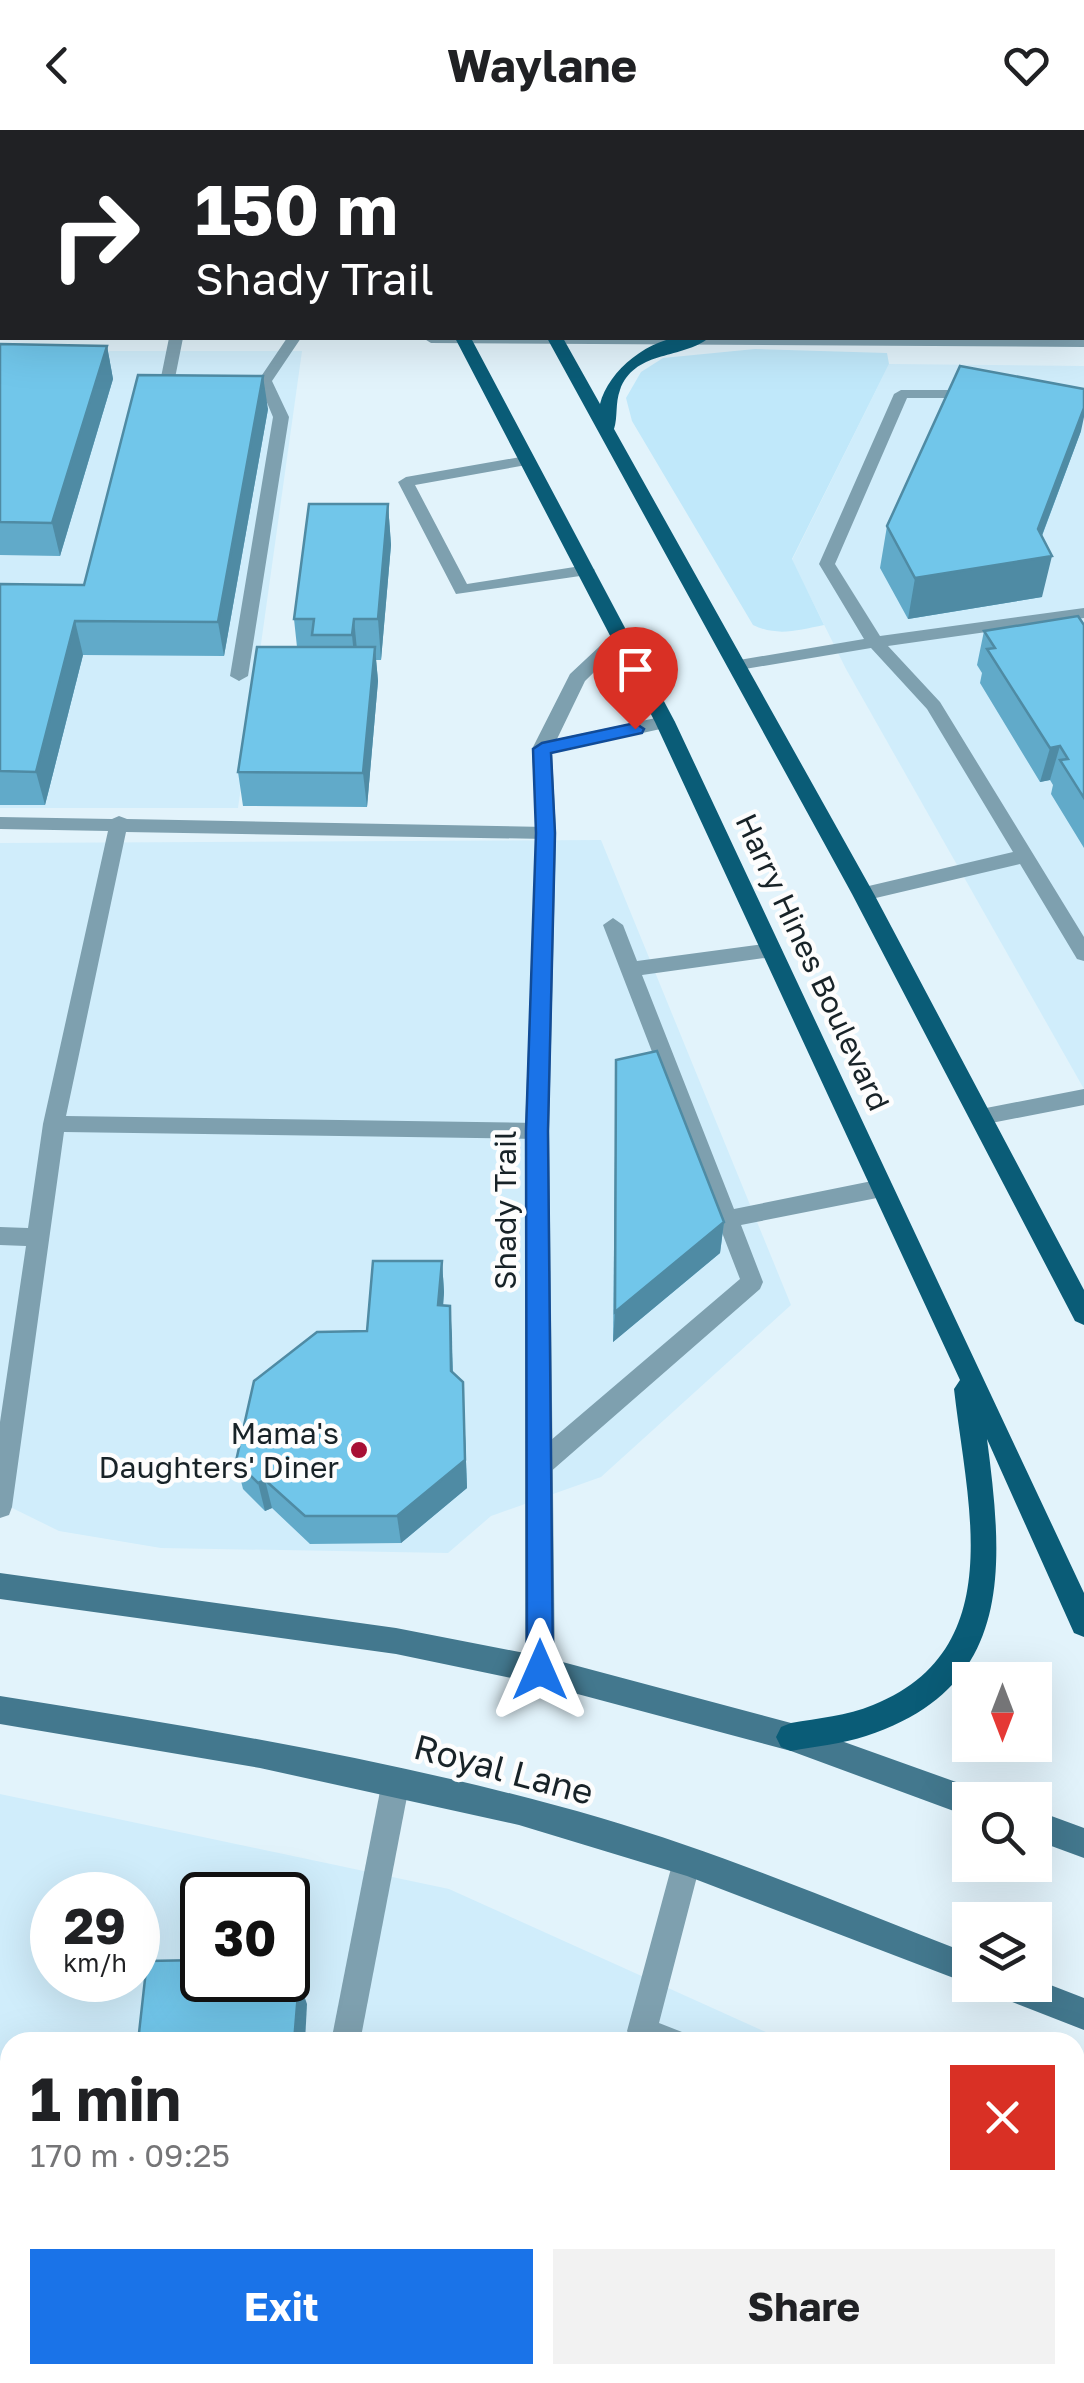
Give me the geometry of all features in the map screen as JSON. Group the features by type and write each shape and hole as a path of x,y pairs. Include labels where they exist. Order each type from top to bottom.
{"main road":[{"name":"Harry Hines Boulevard","path":"464,340 665,722 1084,1624"},
{"path":"557,340 863,894 1084,1314"},
{"path":"608,430 606,404 612,385 624,370 653,349 698,340"},
{"path":"791,1737 878,1719 920,1696 952,1666 972,1636 980,1596 983,1530 964,1364"},
{"path":"0,1586 396,1640 540,1670 791,1737 952,1795"},
{"name":"Royal Lane","path":"0,1710 396,1782 687,1861 952,1963"},
{"path":"1052,1831 1084,1843"},
{"path":"1052,2002 1084,2014"}],"street":[{"path":"775,340 1083,347"},
{"name":"Shady Trail","path":"540,1670 537,1131 546,833 542,749 578,678 622,635"},
{"path":"542,749 665,722"}],"lane":[{"path":"176,340 166,382 206,382"},
{"path":"265,382 293,340"},
{"path":"245,382 265,382"},
{"path":"239,676 280,417 265,382"},
{"path":"992,394 900,394 827,564 875,642 934,706 1084,954"},
{"path":"526,461 406,482 462,590 587,570"},
{"path":"739,666 875,642 1084,613"},
{"path":"0,822 546,833"},
{"path":"0,1507 54,1124 119,822"},
{"path":"863,894 1025,856"},
{"path":"539,1466 752,1282 614,925"},
{"path":"630,969 772,950"},
{"path":"980,1117 1084,1097"},
{"path":"54,1124 537,1131"},
{"path":"727,1219 882,1188"},
{"path":"0,1236 38,1237"},
{"path":"347,2032 396,1782"},
{"path":"642,2032 687,1861"}],"shaded area":[{"path":"755,349 887,353 889,364 792,559 824,625 780,632 753,625 632,421 626,398 641,372 663,358"},
{"path":"0,351 302,351 238,808 0,808"},
{"path":"889,364 1084,366 1084,1089 846,669 792,560"},
{"path":"601,840 791,1305 601,1477 491,1516 448,1553 161,1548 59,1531 0,1502 0,843"},
{"path":"0,1794 449,1889 766,2032 0,2032"}],"building":[{"path":"0,344 107,346 52,523 0,522"},
{"path":"960,366 1084,389 1084,408 1038,529 1052,556 915,578 887,526"},
{"path":"138,375 263,376 218,622 75,621 36,772 0,771 0,584 84,585"},
{"path":"309,504 388,504 378,619 354,619 352,635 312,635 314,619 294,619"},
{"path":"1078,616 1084,625 1084,798 1060,760 1068,759 1060,746 1050,748 987,649 995,648 984,631"},
{"path":"257,647 375,647 363,773 238,772"},
{"path":"657,1051 724,1222 615,1312 616,1060"},
{"name":"Mama's Daughters' Diner","path":"373,1261 442,1261 438,1305 450,1306 451,1371 463,1382 465,1460 397,1516 305,1516 265,1480 258,1483 236,1461 254,1381 317,1332 367,1331"},
{"path":"180,1960 180,2002 297,2002 295,2032 139,2032 142,2002 160,2002 160,1961"}],"place":[{"name":"Mama's Daughters' Diner","path":"359,1450"}],"route":[{"path":"540,1670 537,1131 546,833 542,749 635,729"}]}
